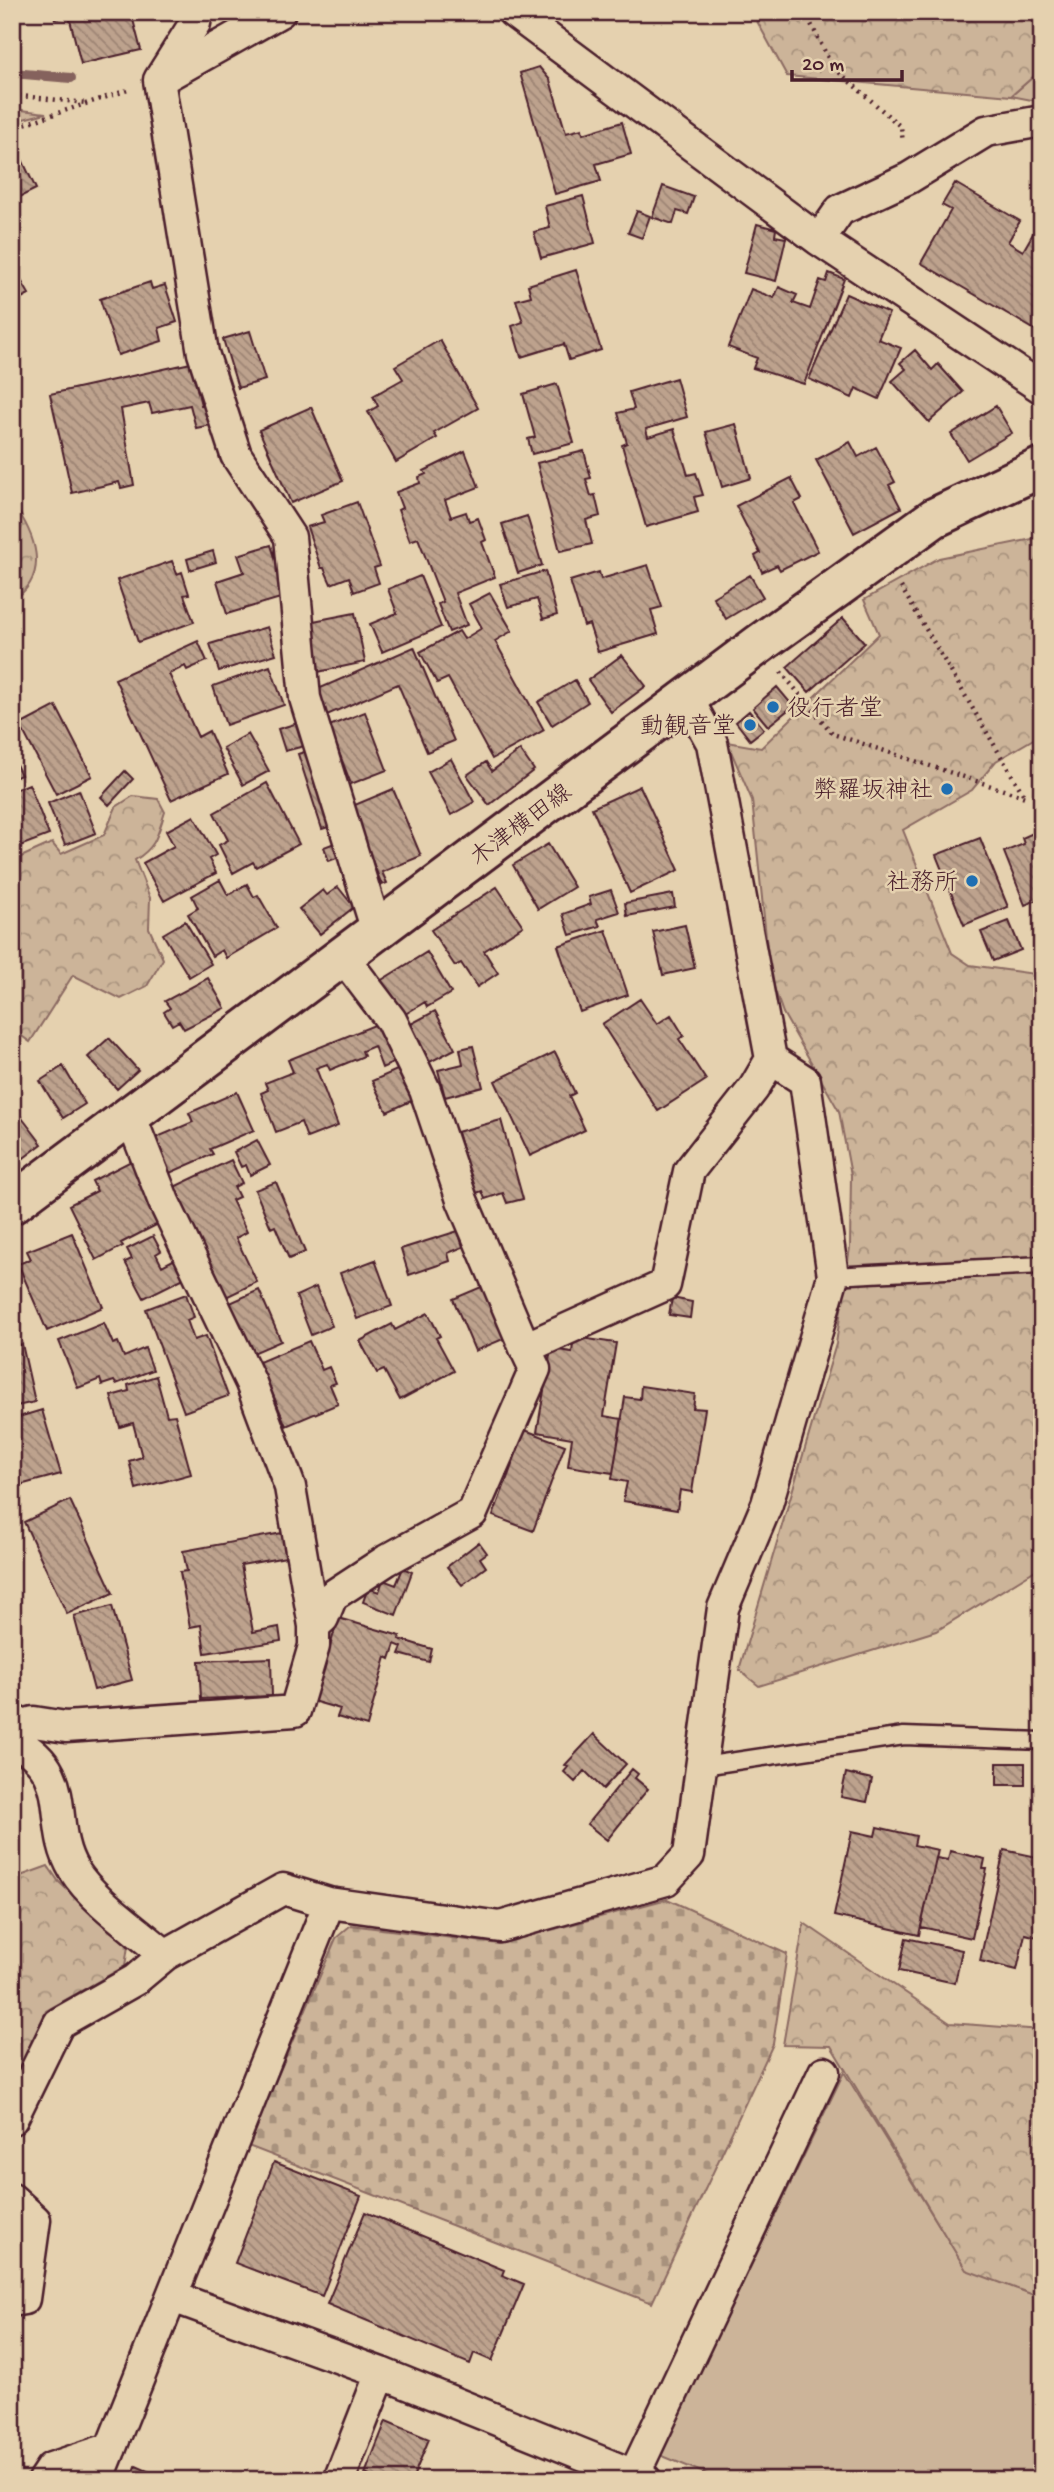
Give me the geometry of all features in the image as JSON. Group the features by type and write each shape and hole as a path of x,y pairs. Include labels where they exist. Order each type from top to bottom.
{"main road":[{"name":"木津横田線","path":"12,1204 344,958 377,930 758,645 934,518 1039,471"}],"street":[{"path":"197,12 195,23 159,80 204,353 236,455 290,537 305,698 377,930"},
{"path":"159,80 280,12"},
{"path":"513,12 819,240 1042,388"},
{"path":"819,240 840,210 909,178 986,131 1042,121"},
{"path":"526,1348 666,1285 689,1171 754,1088 771,1059 712,743 687,698"},
{"path":"314,1626 323,1618 332,1596 387,1560 472,1513 535,1369 462,1199 425,1090 391,1020 344,958"},
{"path":"12,2119 59,2023 135,1980 165,1955 283,1889 329,1903 500,1927 666,1880 690,1855 723,1608 766,1503 833,1276 805,1081 771,1059"},
{"path":"12,1728 34,1722 65,1727 295,1711 314,1646 314,1626 290,1487 251,1383 164,1202 130,1115"},
{"path":"12,1740 33,1753 47,1769 57,1788 62,1837 75,1871 86,1886 165,1955"},
{"path":"98,2480 329,1903"},
{"path":"173,2297 382,2373 581,2468 640,2477 824,2071"},
{"path":"12,2199 35,2220 24,2299 12,2301"},
{"path":"339,2480 382,2373"},
{"path":"43,2480 51,2468 111,2448"}],"lane":[{"path":"833,1276 1042,1265"},
{"path":"703,1766 904,1737 1042,1741"}],"path":[{"path":"805,12 832,66 901,127 909,178"},
{"path":"12,128 159,80"},
{"path":"12,95 90,103"},
{"path":"758,645 834,734 1025,797 882,557"}],"green space":[{"path":"752,12 1042,12 1042,69 1011,96 787,76"},
{"path":"1042,69 1042,102 1011,96"},
{"path":"13,109 46,113 12,122"},
{"path":"12,502 33,541 36,567 24,591 12,601"},
{"path":"1042,537 1042,734 996,761 972,790 903,830 952,953 970,965 1042,975 1042,1566 936,1631 759,1686 739,1670 836,1344 850,1247 851,1175 839,1111 783,1013 770,976 752,800 727,742 761,748 879,634 864,600 939,558"},
{"path":"133,796 158,799 165,812 152,845 135,860 150,898 149,928 163,959 147,986 121,999 73,975 30,1042 12,1029 12,861 52,843 61,854 104,835 116,807"},
{"path":"48,1866 59,1882 128,1946 125,1966 46,2011 12,2085 12,1879"},
{"path":"667,1899 787,1954 773,2044 652,2303 248,2146 336,1938 351,1925 499,1944"},
{"path":"804,1923 950,2023 1042,2030 1042,2298 966,2270 831,2046 783,2045"},
{"path":"844,2072 966,2269 1042,2298 1042,2480 721,2480 660,2455"}],"building":[{"path":"54,12 131,12 141,50 81,64 69,16 55,19"},
{"path":"539,67 550,80 566,133 582,129 583,134 622,122 631,154 596,164 601,181 555,194 520,73"},
{"path":"19,153 36,189 12,201 12,156"},
{"path":"955,183 1020,221 1008,242 1023,251 1035,230 1042,234 1042,334 921,263 951,210 942,205"},
{"path":"663,186 694,197 688,214 677,211 673,224 652,217"},
{"path":"583,196 595,243 541,258 534,232 550,228 545,206"},
{"path":"637,211 650,216 642,238 628,233"},
{"path":"757,224 776,229 775,236 786,238 776,281 744,273"},
{"path":"12,265 29,294 12,303"},
{"path":"576,270 601,350 569,360 564,344 521,357 512,326 523,322 516,300 531,296 528,285"},
{"path":"829,273 844,279 804,384 753,368 757,358 728,347 751,289 774,298 779,287 797,295 793,303 810,309 820,280 826,282"},
{"path":"150,282 152,289 165,285 177,322 159,328 162,341 118,355 100,299"},
{"path":"846,294 889,313 878,339 901,348 879,399 856,388 852,398 809,379"},
{"path":"250,331 265,380 238,388 223,339"},
{"path":"440,340 478,408 434,433 437,438 396,462 368,412 378,406 373,396 403,379 395,366"},
{"path":"915,350 932,370 938,364 963,392 929,422 892,381 906,369 900,363"},
{"path":"191,363 201,405 206,404 211,425 196,428 190,405 152,413 149,403 121,409 134,485 121,488 119,482 72,493 50,394"},
{"path":"676,378 687,417 646,429 648,437 674,429 688,475 696,473 703,495 694,497 698,512 646,527 622,445 627,443 618,413 634,409 629,392"},
{"path":"557,384 574,443 532,454 528,439 535,437 523,394"},
{"path":"996,406 1012,433 967,460 951,434"},
{"path":"311,407 343,481 291,503 259,430"},
{"path":"736,424 751,478 722,487 706,432"},
{"path":"850,442 858,457 876,447 895,482 889,485 901,508 854,533 816,460"},
{"path":"465,451 479,487 445,500 451,517 466,512 469,521 478,518 486,540 482,542 495,577 455,593 467,625 449,632 438,604 443,602 418,538 410,541 398,510 402,508 396,492 420,483 419,477 426,474 424,471"},
{"path":"584,451 591,478 586,479 591,496 595,495 600,516 586,520 592,544 560,551 537,463"},
{"path":"791,478 802,499 794,503 818,551 780,570 777,565 762,572 755,556 760,553 736,506"},
{"path":"357,502 380,566 374,568 379,583 354,592 349,577 331,584 324,568 321,568 307,527 324,522 321,515"},
{"path":"527,516 542,565 518,573 502,524"},
{"path":"271,545 287,596 227,614 217,581 244,572 238,555"},
{"path":"213,551 216,562 190,570 187,559"},
{"path":"172,561 177,574 182,572 189,594 184,595 194,622 138,642 117,580"},
{"path":"648,565 662,607 651,610 658,634 598,652 589,624 584,626 570,581 599,572 601,579"},
{"path":"545,571 557,615 543,619 537,599 508,607 500,584"},
{"path":"750,575 763,597 726,619 713,597"},
{"path":"420,576 441,627 382,652 370,624 397,613 388,589"},
{"path":"490,593 512,631 495,641 544,730 492,759 448,678 437,683 420,652 459,631 464,639 482,628 469,604"},
{"path":"355,613 365,662 318,672 308,622"},
{"path":"843,618 865,643 809,692 787,667"},
{"path":"267,627 276,654 219,671 210,644"},
{"path":"198,641 207,661 187,670 185,666 169,674 198,737 209,731 228,774 171,800 115,679"},
{"path":"414,647 454,741 427,752 398,684 327,715 316,690"},
{"path":"622,655 646,686 611,712 588,680"},
{"path":"270,666 284,705 226,725 213,686"},
{"path":"575,680 588,702 552,725 538,702"},
{"name":"役行者堂","path":"777,687 793,706 768,726 753,708"},
{"path":"56,706 92,776 56,794 20,725"},
{"name":"動観音堂","path":"749,711 764,729 750,740 736,722"},
{"path":"365,712 387,770 351,784 329,726"},
{"path":"301,722 308,745 285,751 278,729"},
{"path":"248,734 269,771 243,785 223,748"},
{"path":"314,749 338,824 322,829 298,754"},
{"path":"520,750 534,770 489,805 467,775 486,762 492,771"},
{"path":"12,756 21,775 12,779"},
{"path":"451,759 474,802 451,815 428,772"},
{"path":"125,771 133,779 109,805 101,797"},
{"path":"267,783 299,844 256,867 253,862 233,873 219,845 228,840 214,813"},
{"path":"29,784 49,835 12,849 12,791"},
{"path":"640,786 679,870 630,893 592,808"},
{"path":"393,789 421,856 382,872 387,883 382,885 350,807"},
{"path":"79,790 96,833 65,845 48,803"},
{"path":"194,816 216,855 209,859 216,873 164,901 143,863 174,846 166,831"},
{"path":"1042,829 1042,898 1025,905 1004,852 1024,844 1022,838"},
{"name":"社務所","path":"980,838 1008,907 964,925 936,855"},
{"path":"337,842 342,856 329,861 324,847"},
{"path":"548,844 574,887 538,909 513,865"},
{"path":"220,880 228,895 247,884 254,897 258,895 277,928 226,958 222,950 212,956 188,914 198,908 192,896"},
{"path":"338,887 354,907 320,934 299,909 323,890 327,895"},
{"path":"497,887 523,926 484,951 498,973 477,987 461,963 455,966 431,930"},
{"path":"611,890 619,912 597,919 600,926 570,935 563,914 591,904 589,897"},
{"path":"673,894 675,907 627,916 625,903"},
{"path":"185,921 211,964 189,977 163,934"},
{"path":"1009,921 1021,950 993,961 981,932"},
{"path":"685,925 695,968 663,975 653,932"},
{"path":"606,930 628,995 580,1012 558,946"},
{"path":"427,952 451,993 427,1007 425,1002 402,1016 380,981"},
{"path":"208,978 225,1008 184,1029 179,1021 172,1025 164,1012 170,1008 165,1001"},
{"path":"640,999 657,1024 671,1015 684,1036 679,1039 706,1080 658,1111 602,1024"},
{"path":"435,1011 455,1049 428,1063 409,1025"},
{"path":"377,1024 384,1041 392,1038 400,1060 382,1068 374,1046 362,1051 364,1056 330,1070 327,1064 316,1068 338,1126 307,1138 301,1122 276,1132 261,1093 268,1090 265,1083 293,1072 288,1060"},
{"path":"109,1038 138,1070 117,1089 88,1057"},
{"path":"473,1046 483,1087 445,1097 438,1070 463,1064 460,1049"},
{"path":"555,1052 575,1093 569,1096 585,1130 530,1156 495,1081"},
{"path":"63,1066 85,1104 63,1118 40,1081"},
{"path":"406,1066 420,1097 387,1112 372,1081"},
{"path":"237,1092 254,1130 210,1149 213,1154 163,1176 148,1141 193,1122 189,1113"},
{"path":"12,1105 42,1144 12,1167"},
{"path":"501,1120 523,1199 507,1203 503,1193 485,1199 482,1191 474,1194 457,1132"},
{"path":"257,1140 270,1165 250,1175 246,1165 241,1167 234,1152"},
{"path":"133,1160 164,1221 121,1243 123,1246 96,1260 69,1205 97,1191 92,1181"},
{"path":"231,1160 242,1183 234,1187 239,1197 232,1200 247,1232 236,1238 257,1282 224,1298 172,1188"},
{"path":"276,1182 305,1252 289,1259 275,1226 271,1228 255,1190"},
{"path":"458,1231 463,1247 448,1253 450,1261 409,1275 401,1249"},
{"path":"72,1233 103,1307 47,1331 18,1264 31,1259 27,1251"},
{"path":"153,1236 161,1251 156,1254 162,1266 177,1258 186,1277 144,1298 125,1262 132,1259 127,1249"},
{"path":"375,1260 392,1306 357,1319 340,1273"},
{"path":"486,1285 508,1337 475,1351 453,1299"},
{"path":"316,1287 332,1326 311,1335 296,1296"},
{"path":"259,1290 281,1341 251,1354 230,1303"},
{"path":"186,1294 194,1317 187,1320 194,1340 206,1336 228,1396 184,1412 146,1309"},
{"path":"672,1298 692,1302 690,1318 669,1315"},
{"path":"428,1313 440,1336 436,1338 454,1371 400,1400 384,1370 377,1373 360,1341 392,1324 395,1330"},
{"path":"104,1323 113,1344 118,1342 124,1357 145,1348 153,1370 116,1384 114,1381 102,1385 100,1379 78,1388 59,1341"},
{"path":"574,1337 616,1343 604,1416 622,1419 613,1473 568,1466 572,1438 537,1432 551,1349 572,1352"},
{"path":"309,1341 322,1370 329,1367 336,1383 330,1385 338,1404 286,1426 259,1362"},
{"path":"22,1344 35,1402 12,1407 12,1347"},
{"path":"156,1376 167,1416 175,1415 191,1474 136,1489 129,1461 142,1457 133,1423 120,1427 111,1396 129,1391 128,1385"},
{"path":"641,1386 695,1394 693,1408 705,1409 692,1492 680,1490 677,1510 623,1501 627,1482 612,1479 625,1397 640,1399"},
{"path":"42,1410 61,1474 20,1485 12,1460 12,1419"},
{"path":"525,1430 565,1445 533,1531 493,1516"},
{"path":"70,1500 113,1593 67,1614 24,1522"},
{"path":"288,1532 292,1556 241,1565 253,1632 279,1627 281,1641 205,1653 201,1625 190,1627 180,1572 187,1571 183,1551"},
{"path":"479,1542 487,1553 480,1558 486,1567 462,1585 447,1567"},
{"path":"403,1568 412,1572 396,1615 363,1602 368,1588 379,1592 383,1580 396,1585"},
{"path":"112,1606 132,1680 94,1690 74,1616"},
{"path":"338,1618 400,1636 399,1639 432,1649 429,1662 399,1654 402,1647 395,1644 390,1659 386,1657 367,1726 337,1717 340,1709 309,1700 319,1667 324,1669"},
{"path":"271,1658 272,1696 201,1699 199,1661"},
{"path":"594,1734 626,1764 603,1789 585,1771 575,1782 564,1772 568,1767 565,1765"},
{"path":"997,1763 1025,1763 1025,1785 997,1785"},
{"path":"632,1769 638,1774 635,1778 648,1789 607,1840 587,1824"},
{"path":"846,1773 872,1779 867,1802 841,1797"},
{"path":"877,1827 916,1836 914,1845 938,1850 919,1935 834,1916 852,1831 875,1836"},
{"path":"1004,1850 1042,1858 1042,1938 1025,1934 1017,1970 980,1961"},
{"path":"950,1851 985,1859 983,1869 987,1869 972,1938 921,1927 936,1858 948,1860"},
{"path":"906,1938 962,1950 955,1983 899,1971"},
{"path":"274,2162 361,2196 322,2296 235,2263"},
{"path":"365,2212 504,2270 502,2275 524,2284 492,2361 474,2353 470,2364 327,2304"},
{"path":"386,2421 429,2439 412,2480 379,2480 365,2474"},
{"path":"136,2466 168,2480 131,2480"}],"waterway":[{"path":"12,73 71,78"}],"place":[{"name":"役行者堂","path":"773,707"},
{"name":"動観音堂","path":"750,725"},
{"name":"弊羅坂神社","path":"947,789"},
{"name":"社務所","path":"972,881"}]}
